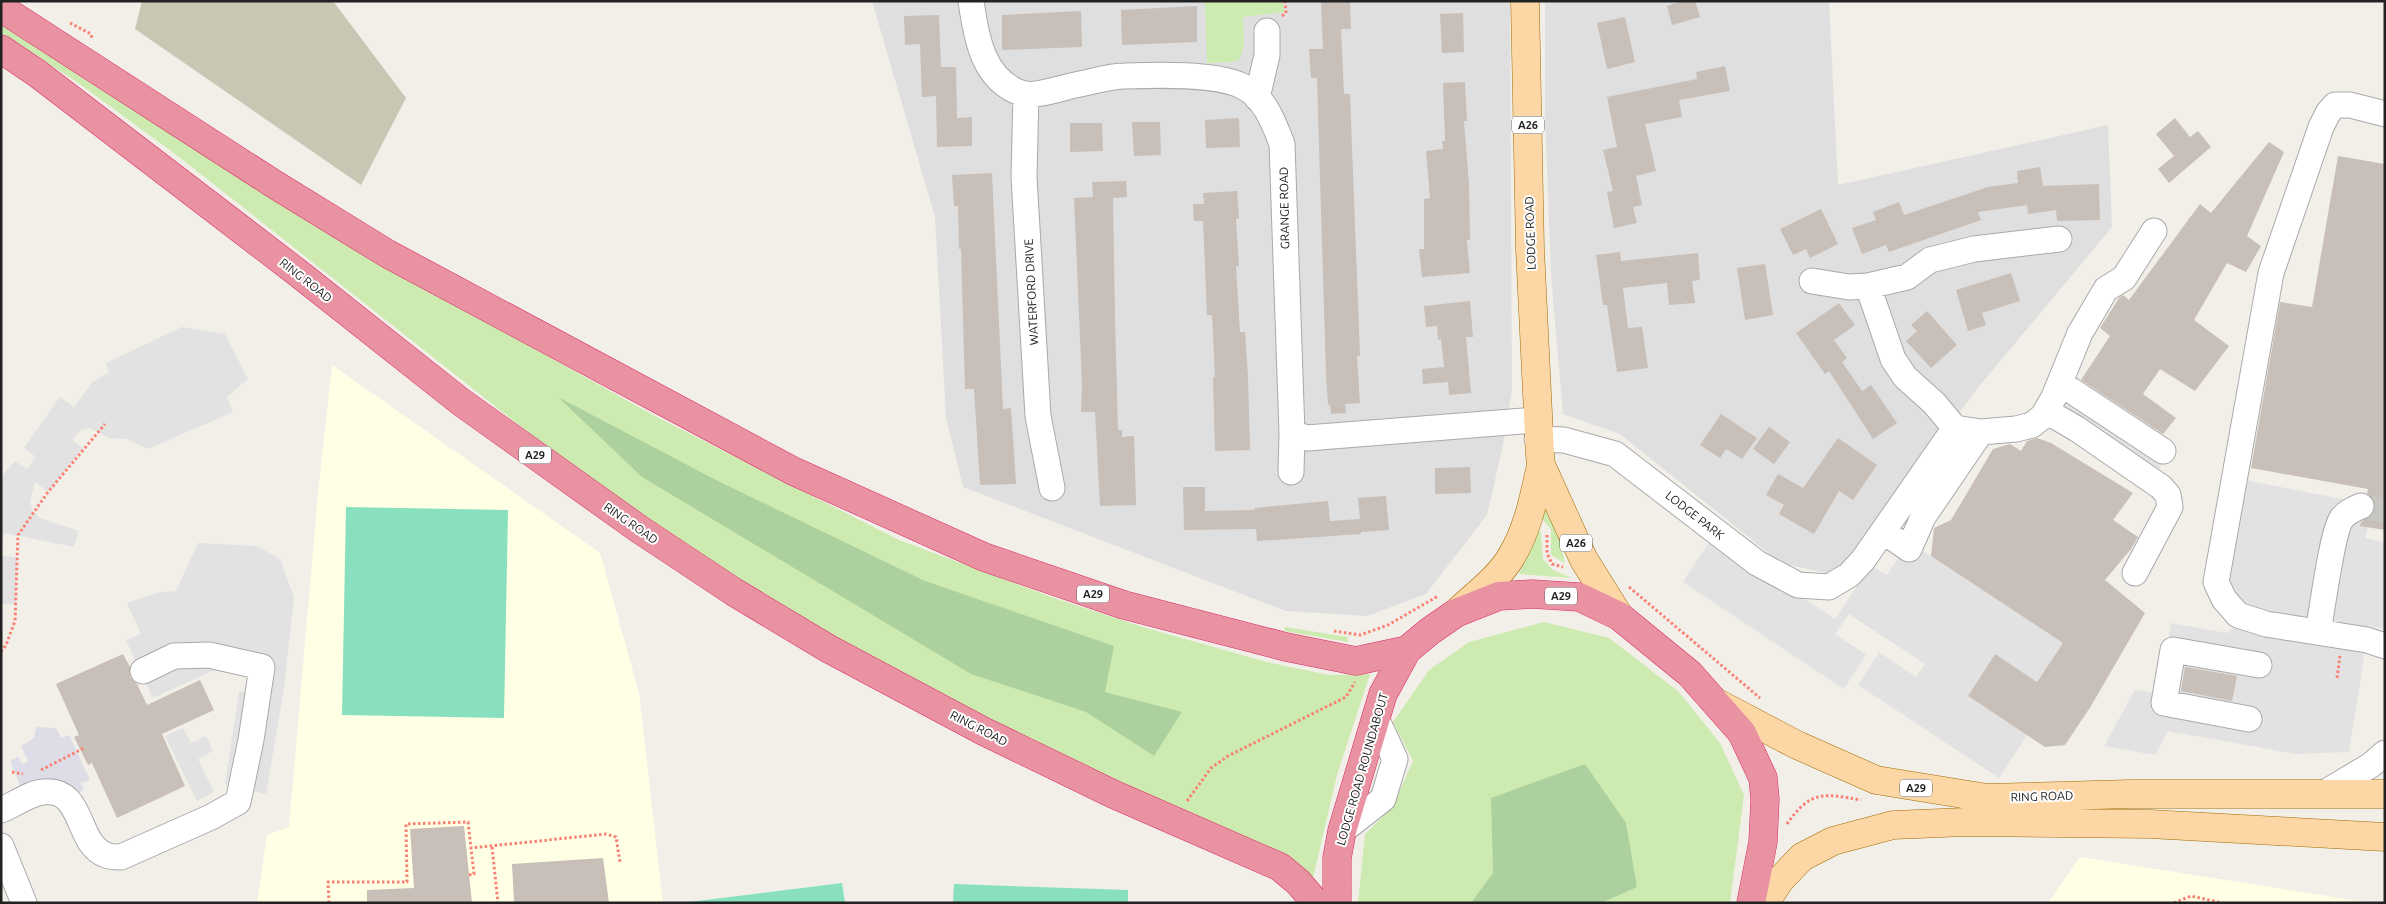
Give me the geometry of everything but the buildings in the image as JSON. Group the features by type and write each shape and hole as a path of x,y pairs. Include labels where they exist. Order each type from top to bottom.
{"highway":[{"name":"A29","path":"1,8 274,184 388,254 794,471 984,557 1124,605 1286,647 1356,661 1407,650"},
{"name":"RING ROAD","path":"1,49 38,74 298,273 461,402 639,529 734,592 829,649 983,731 1113,794 1280,867 1298,882 1316,903"},
{"name":"LODGE ROAD ROUNDABOUT","path":"1337,903 1337,858 1342,831 1383,694 1407,650 1430,631 1451,602 1532,594 1580,597 1619,616 1690,674 1719,704 1742,733 1763,778 1765,799 1763,842 1751,903"}],"main road":[{"name":"LODGE ROAD","path":"1525,1 1537,429 1541,465 1584,560 1619,616"},
{"name":"LODGE ROAD","path":"1451,602 1494,577 1510,558 1527,522 1541,465"},
{"name":"RING ROAD","path":"1719,704 1797,745 1876,780 1987,798 2326,792 2385,794"},
{"name":"RING ROAD","path":"1765,903 1780,880 1802,857 1833,841 1892,825 1966,822 2150,824 2384,837"}],"street":[{"path":"971,1 976,36 989,68 1006,85 1026,94"},
{"path":"1257,98 1267,55 1266,31"},
{"name":"GRANGE ROAD","path":"1026,94 1124,76 1210,78 1243,86 1257,98 1272,117 1282,144 1292,433 1291,472"},
{"name":"WATERFORD DRIVE","path":"1026,94 1024,176 1038,416 1052,488"},
{"path":"2385,114 2350,105 2335,105 2328,112 2321,128 2271,273 2216,582 2224,599 2238,615 2266,624 2367,640 2385,646"},
{"path":"1868,286 1893,359 1909,382 1934,403 1955,428 1981,432 2032,426 2046,411 2060,383 2080,333 2106,289 2124,278 2154,231"},
{"path":"1812,281 1849,287 1868,286 1908,277 1930,260 1974,249 2059,239"},
{"path":"2060,383 2163,451"},
{"path":"2046,411 2077,429 2161,486 2168,495 2170,507 2135,574"},
{"path":"1955,428 1884,532 1909,549 1923,517 1981,432"},
{"path":"1292,433 1307,438 1537,429"},
{"name":"LODGE PARK","path":"1537,429 1564,440 1615,454 1757,563 1798,585 1829,587 1850,575 1884,532"},
{"path":"2318,632 2334,542 2341,519 2351,510 2361,506"},
{"path":"2249,718 2164,704 2173,650 2259,665"},
{"path":"1,810 42,792 58,792 72,803 91,844 105,855 121,857 211,817 238,802 251,740 262,668 209,655 174,656 143,671"},
{"path":"2326,792 2370,765 2385,753"},
{"path":"1,846 22,902"}],"path":[{"path":"91,34 93,48"},
{"path":"1,652 6,645 15,621 18,536 48,492 105,424"},
{"path":"1543,526 1547,535 1547,553 1552,564 1567,567"},
{"path":"1627,586 1767,704"},
{"path":"1360,635 1451,602"},
{"path":"1182,808 1211,768 1228,756 1346,698 1355,683"},
{"path":"36,772 84,748"},
{"path":"12,772 30,775"},
{"path":"1787,833 1787,824 1793,815 1814,797 1828,794 1869,801"},
{"path":"329,903 328,882 407,882 406,824 468,822 474,874 469,874"},
{"path":"471,848 606,834 616,837 620,862"},
{"path":"492,847 498,903"},
{"path":"2174,903 2191,896 2222,903"}],"shaded area":[{"path":"142,1 333,1 406,98 361,185 135,29"},
{"path":"872,1 1510,1 1512,390 1503,445 1487,515 1426,594 1367,616 1286,611 963,487 946,417 935,217"},
{"path":"1545,1 1829,1 1838,185 2108,125 2112,227 1976,390 1851,560 1826,573 1781,563 1620,434 1563,414 1551,275 1545,114"},
{"path":"182,327 225,334 248,379 227,397 233,412 148,449 127,439 109,438 91,428 81,430 72,440 83,448 48,492 35,482 30,502 33,511 40,518 79,531 74,547 5,533 1,542 1,477 15,461 27,469 36,457 24,448 60,397 74,407 93,382 109,372 106,363"},
{"path":"332,365 600,553 639,693 663,903 257,903 267,835 289,827 318,493"},
{"path":"2059,396 2163,463 2148,485 2045,418"},
{"path":"2244,480 2373,505 2365,538 2385,542 2385,629 2369,626 2349,752 2296,754 2168,731 2155,755 2104,746 2135,690 2160,693 2171,623 2227,633 2239,623 2229,588"},
{"path":"1712,538 1835,619 1871,565 1887,575 1909,542 2063,643 2037,682 1995,655 1968,696 2027,735 1999,778 1858,685 1879,652 1916,677 1925,664 1849,614 1835,634 1866,655 1844,689 1683,582"},
{"path":"198,543 257,546 280,559 294,597 284,688 266,794 225,784 239,691 253,693 252,679 233,667 212,671 153,698 126,640 141,634 127,603 156,593 176,591"},
{"path":"1,556 17,557 16,604 1,604"},
{"path":"36,727 56,728 61,738 69,735 90,780 81,783 84,790 77,794 21,787 10,761 18,757 22,764 28,761 21,746 34,738"},
{"path":"183,728 191,743 206,736 213,751 198,759 214,792 197,801 165,736"},
{"path":"2080,857 2365,902 2385,903 2048,903"}],"green space":[{"path":"1205,1 1283,1 1284,12 1243,17 1244,44 1240,59 1232,62 1207,63"},
{"path":"1,22 368,256 653,415 899,540 1054,598 1146,628 1267,662 1329,675 1370,674 1337,775 1313,878 1277,852 1073,763 876,662 761,593 630,507 553,452 183,160 77,82 1,33"},
{"path":"558,397 718,481 925,581 1114,646 1105,692 1182,712 1154,756 1086,712 971,674 642,477"},
{"path":"1543,485 1556,523 1565,563 1551,555 1551,529 1541,518"},
{"path":"346,507 508,510 504,718 342,715"},
{"path":"1539,531 1541,532 1543,559 1553,570 1572,578 1519,574"},
{"path":"1544,622 1609,638 1678,691 1720,743 1744,795 1730,903 1358,903 1365,834 1392,808 1413,761 1393,722 1429,670 1469,642"},
{"path":"1285,627 1348,637 1348,642 1284,631"},
{"path":"1585,764 1626,823 1637,887 1601,903 1471,903 1493,873 1491,798"},
{"path":"842,883 845,903 681,903"},
{"path":"954,884 1128,890 1128,903 953,903"}],"tunnel":[{"path":"2361,506 2385,511"}]}
